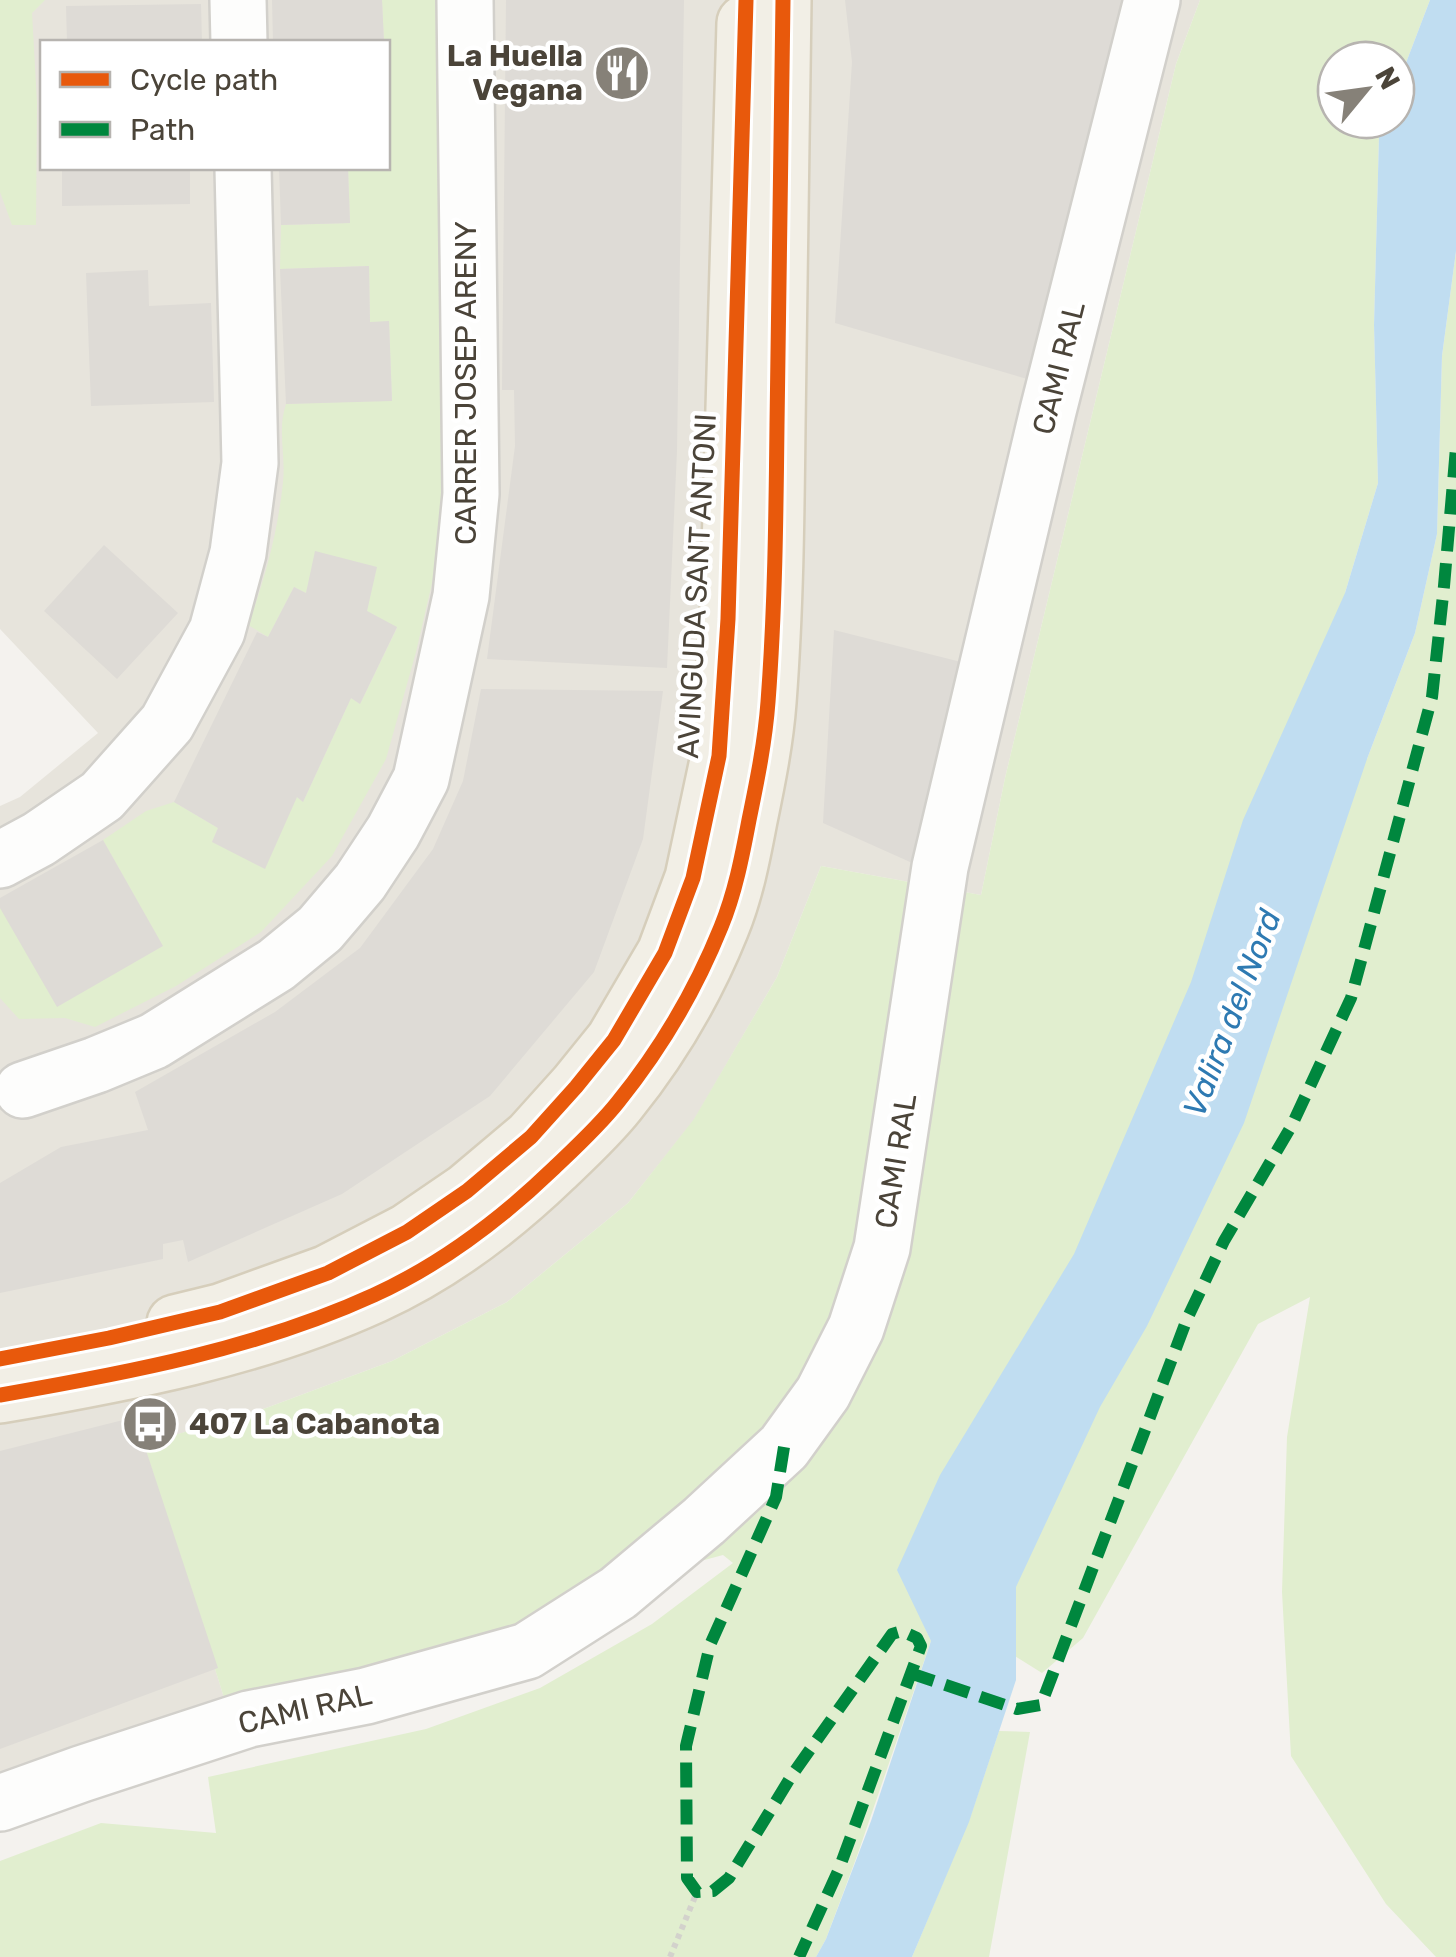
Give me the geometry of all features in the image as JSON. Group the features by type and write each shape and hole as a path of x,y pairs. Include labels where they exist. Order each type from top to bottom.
{"main road":[{"name":"AVINGUDA SANT ANTONI","path":"0,1358 220,1312 328,1273 407,1232 467,1192 532,1137 614,1040 666,953 694,878 719,756 728,619 746,0"},
{"path":"0,1395 182,1360 272,1336 374,1295 452,1253 513,1207 584,1140 617,1104 675,1018 721,928 737,879 768,705 776,522 782,0"}],"street":[{"path":"238,0 240,40"},
{"name":"CARRER JOSEP ARENY","path":"23,1090 154,1042 276,965 320,929 360,882 393,832 420,779 461,596 471,494 465,0"},
{"name":"CAMI RAL","path":"0,1804 250,1720 366,1696 527,1652 618,1592 704,1521 784,1447 823,1393 856,1328 882,1248 940,867 1057,375 1152,0"},
{"path":"0,860 102,796 167,723 217,631 238,553 250,463 242,170"}],"path":[{"path":"670,1957 697,1892"}],"shaded area":[{"path":"0,0 1200,0 1176,64 1005,778 981,895 821,866 777,977 694,1120 628,1203 507,1302 392,1361 266,1408 145,1444 226,1704 0,1779 0,806 20,797 98,733 0,629"}],"green space":[{"path":"0,0 45,0 32,13 37,103 36,225 12,225 0,192"},
{"path":"382,0 444,0 451,414 439,553 386,759 332,856 261,932 176,986 95,1027 65,1018 19,1019 0,998 0,902 162,945 103,840 146,811 174,802 218,828 212,842 297,797 303,802 351,698 360,704 397,628 367,611 376,567 316,552 306,593 294,587 268,637 248,625 278,519 286,404 392,400 389,322 370,322 369,266 280,269 281,225 350,223 348,170 390,170 390,40 384,40"},
{"path":"1200,0 1430,0 1415,40 1316,40 1316,140 1379,140 1374,325 1378,483 1345,593 1367,759 1415,633 1437,534 1442,356 1456,251 1456,1957 1436,1957 1386,1904 1291,1756 1282,1592 1287,1437 1310,1297 1258,1324 1083,1638 1042,1673 908,1589 931,1641 857,1856 816,1957 0,1957 0,1861 101,1823 216,1833 208,1777 426,1729 540,1688 652,1624 733,1563 723,1555 671,1569 515,1633 273,1697 226,1704 144,1444 266,1408 392,1361 507,1302 628,1203 694,1119 777,977 821,866 981,895 1005,778 1176,64"},
{"path":"999,1731 1030,1732 989,1957 912,1957 971,1815"}],"water":[{"name":"Valira del Nord","path":"1430,0 1456,0 1456,251 1442,356 1437,534 1415,633 1367,759 1244,1123 1147,1326 1100,1407 1016,1587 1016,1680 969,1822 912,1957 816,1957 871,1821 931,1641 897,1570 940,1475 1074,1254 1191,982 1243,820 1345,593 1378,483 1374,325 1379,140 1416,140 1415,40"}],"building":[{"path":"272,0 382,0 384,40 273,40"},
{"path":"506,0 684,0 677,451 667,668 487,659 515,446 514,390 502,390"},
{"path":"845,0 1133,0 1034,381 835,323 852,62"},
{"path":"201,4 202,40 67,40 66,6"},
{"path":"62,170 190,170 190,204 62,206"},
{"path":"279,170 348,170 350,223 281,225"},
{"path":"369,266 370,322 389,321 392,401 286,404 280,269"},
{"path":"148,270 149,306 211,303 214,402 91,406 86,273"},
{"path":"104,545 178,613 117,679 44,611"},
{"path":"315,551 377,567 367,611 397,627 360,704 351,698 303,802 297,797 265,869 212,842 218,828 174,802 257,632 268,637 294,587 306,593"},
{"path":"834,630 969,664 919,866 823,823"},
{"path":"481,689 663,691 643,839 594,972 490,1096 342,1194 188,1262 183,1240 163,1244 163,1259 0,1293 0,1183 61,1147 148,1130 135,1092 275,1012 360,948 433,849 463,781"},
{"path":"103,840 163,946 57,1007 0,908 0,898"},
{"path":"135,1417 218,1668 0,1749 0,1451"}],"marked path":[{"path":"910,1673 1017,1709 1041,1705 1187,1319 1224,1241 1292,1125 1351,998 1432,697 1456,448"},
{"path":"784,1447 776,1497 710,1645 686,1746 687,1878 697,1892 713,1891 729,1878 792,1775 892,1634 902,1631 917,1638 921,1646 839,1869 799,1957"}],"cycle path":[{"path":"0,1359 220,1312 328,1273 407,1232 467,1191 531,1137 614,1040 665,953 693,878 719,756 728,619 746,0"},
{"path":"0,1395 143,1368 237,1345 329,1314 423,1269 513,1205 595,1128 618,1102 676,1018 711,950 734,888 767,717 776,529 783,0"}],"place":[{"name":"La Huella Vegana","path":"622,73"},
{"name":"407 La Cabanota","path":"150,1424"}]}
